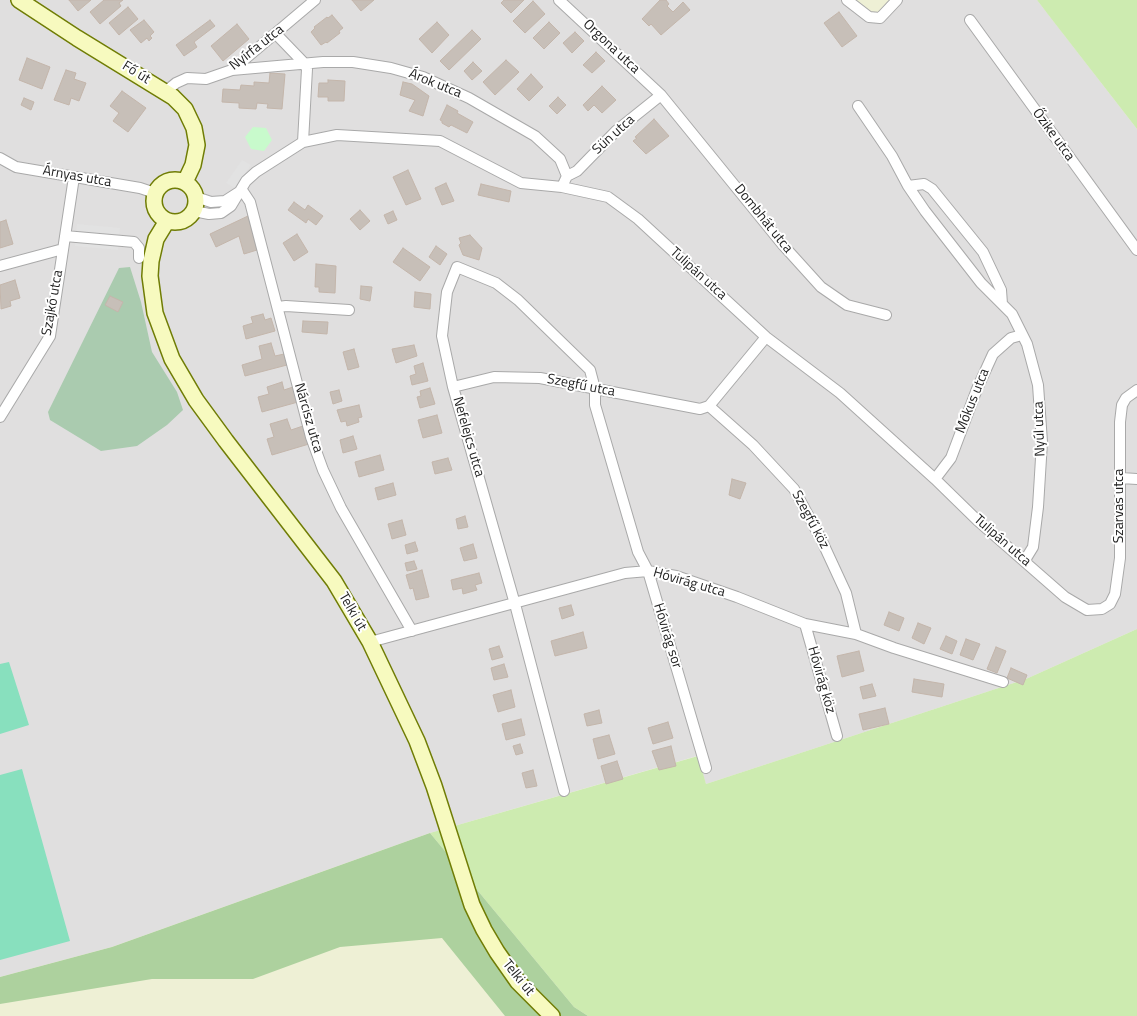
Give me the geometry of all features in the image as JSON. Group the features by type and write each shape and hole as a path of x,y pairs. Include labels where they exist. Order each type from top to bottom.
{"main road":[{"name":"Fő út","path":"19,0 174,97 184,109 194,128 197,145 185,182"},
{"path":"167,181 185,182 192,188 195,204 190,216 179,222 167,221 155,210 155,193 167,181"},
{"name":"Telki út","path":"167,221 156,239 150,276 155,313 172,359 196,400 334,581 370,642 417,741 434,786 469,896 484,930 518,982 552,1016"}],"street":[{"name":"Nyírfa utca","path":"165,92 176,82 187,78 206,80 232,70 315,0"},
{"name":"Orgona utca","path":"559,0 661,95"},
{"path":"847,0 869,17 880,18 897,0"},
{"name":"Őzike utca","path":"970,20 1137,250"},
{"path":"276,34 304,63 306,69 303,142"},
{"name":"Árok utca","path":"232,70 304,63 353,62 391,68 423,77 469,98 535,136 560,159 567,176"},
{"name":"Sün utca","path":"567,176 577,171 616,132 661,95"},
{"name":"Dombhát utca","path":"661,95 783,245 821,287 847,305 886,315"},
{"name":"Nyúl utca","path":"858,106 892,156 925,212 976,276 1012,314 1027,344 1038,385 1042,442 1034,547 1025,560"},
{"name":"Tulipán utca","path":"195,204 209,214 222,213 231,206 246,181 256,172 303,142 337,135 440,141 521,183 562,187 608,197 638,220 766,337 840,394 935,479 977,520 1066,597 1087,610"},
{"name":"Árnyas utca","path":"0,158 16,167 140,188 155,193"},
{"path":"562,187 567,176"},
{"name":"Szajkó utca","path":"0,417 50,336 74,177"},
{"name":"Nyúl utca","path":"908,186 924,184 932,189 983,252 1001,290 1002,304"},
{"name":"Nárcisz utca","path":"242,190 250,202 312,437 323,470 341,508 412,631"},
{"path":"65,236 134,242 138,248 139,258"},
{"path":"0,266 63,249"},
{"name":"Nefelejcs utca","path":"564,791 515,604 453,387 442,336 447,292 457,267 496,283 518,300 590,370 595,390"},
{"path":"278,306 349,310"},
{"name":"Mókus utca","path":"935,479 951,458 977,389 993,354 1011,338 1022,335"},
{"path":"709,406 766,337"},
{"name":"Szegfű utca","path":"453,387 494,377 540,378 700,409 709,406"},
{"name":"Hóvirág sor","path":"595,390 594,405 638,552 648,571 706,768"},
{"name":"Szarvas utca","path":"1087,610 1102,609 1110,604 1115,594 1120,558 1120,422 1122,405 1126,398 1137,390"},
{"name":"Szegfű köz","path":"709,406 753,445 794,489 821,539 846,593 856,634"},
{"path":"1121,478 1137,479"},
{"name":"Hóvirág utca","path":"370,642 625,573 648,571 676,576 737,597 805,624 856,634 930,660 1003,682"},
{"name":"Hóvirág köz","path":"805,624 837,736"}],"shaded area":[{"path":"0,0 1037,0 1137,129 1137,629 1026,679 706,784 697,756 430,833 112,947 0,977"},
{"path":"242,160 251,165 235,188 226,183"},
{"path":"77,224 120,228 118,250 75,246"}],"green space":[{"path":"847,0 897,0 880,18"},
{"path":"1037,0 1137,0 1137,129 1050,17"},
{"path":"253,127 266,128 272,140 264,151 251,149 245,137"},
{"path":"130,267 141,302 152,352 177,392 183,410 167,425 137,446 101,451 50,420 48,412 119,268"},
{"path":"1137,629 1137,1016 588,1016 574,1007 430,833 698,756 706,784 1026,679"},
{"path":"9,662 29,725 0,734 0,664"},
{"path":"22,769 70,941 0,960 0,775"},
{"path":"430,833 574,1007 588,1016 0,1016 0,977 112,947"},
{"path":"430,833 574,1007 588,1016 505,1016 442,938 340,947 253,979 152,979 0,1004 0,977 112,947"}],"building":[{"path":"69,0 91,0 78,11"},
{"path":"104,0 123,0 119,3 121,6 100,24 90,12"},
{"path":"352,0 374,0 361,11"},
{"path":"504,0 524,0 511,13 501,3"},
{"path":"660,0 666,0 669,4 667,6 673,12 683,2 690,10 661,35 651,24 649,26 642,19"},
{"path":"533,1 545,14 525,33 513,21"},
{"path":"128,7 138,19 119,35 109,23"},
{"path":"839,12 857,36 842,47 824,23"},
{"path":"332,15 343,28 339,31 340,33 327,43 321,45 311,32 314,27"},
{"path":"144,20 154,32 150,36 152,38 149,41 147,38 141,43 130,30"},
{"path":"210,20 215,26 194,42 197,47 184,56 176,45"},
{"path":"437,22 449,35 432,53 419,39"},
{"path":"549,22 560,33 544,49 533,38"},
{"path":"237,24 249,39 223,61 211,46"},
{"path":"472,30 481,39 449,70 440,61"},
{"path":"575,32 584,41 572,53 563,43"},
{"path":"596,52 605,61 592,73 583,65"},
{"path":"27,58 50,67 42,89 19,80"},
{"path":"506,60 519,72 495,95 483,82"},
{"path":"473,62 482,71 472,80 464,71"},
{"path":"66,70 76,73 74,79 86,83 79,101 71,98 69,105 54,100"},
{"path":"270,73 285,74 282,109 267,108 268,104 257,103 256,109 239,108 239,103 222,102 223,89 240,90 241,85 254,86 254,82 269,83"},
{"path":"531,74 543,87 529,101 517,89"},
{"path":"328,80 345,81 344,101 328,101 328,97 318,97 319,83 328,83"},
{"path":"403,82 412,84 429,96 423,116 409,111 415,100 400,95"},
{"path":"602,86 616,100 602,113 594,105 588,111 583,105"},
{"path":"122,91 146,108 128,132 113,121 119,113 110,106"},
{"path":"558,97 566,105 557,114 549,106"},
{"path":"24,98 34,102 31,110 21,105"},
{"path":"447,105 473,122 467,133 442,123 440,120"},
{"path":"654,119 669,136 646,154 633,141"},
{"path":"408,170 421,199 406,205 393,177"},
{"path":"446,183 454,201 442,205 435,188"},
{"path":"481,184 511,191 509,202 478,195"},
{"path":"294,202 305,210 308,205 323,216 316,225 308,219 306,223 288,210"},
{"path":"360,210 370,221 360,230 350,219"},
{"path":"393,211 397,220 388,224 384,215"},
{"path":"248,216 257,250 244,254 239,236 216,247 210,234"},
{"path":"6,220 13,244 0,248 0,222"},
{"path":"297,234 308,252 294,261 283,243"},
{"path":"470,235 482,248 479,260 463,255 459,245 461,243 459,238"},
{"path":"436,246 447,254 440,265 429,257"},
{"path":"403,248 430,267 420,281 393,262"},
{"path":"316,264 336,266 335,293 319,292 319,287 315,287"},
{"path":"15,280 20,298 10,301 11,306 1,309 0,285"},
{"path":"361,286 372,287 370,301 360,299"},
{"path":"415,292 431,294 430,309 414,307"},
{"path":"110,296 123,302 118,312 105,305"},
{"path":"263,314 265,320 271,318 275,331 246,339 243,326 253,323 251,317"},
{"path":"303,321 328,322 327,334 302,332"},
{"path":"271,343 275,356 284,354 287,365 245,376 242,365 262,359 259,346"},
{"path":"414,345 417,356 396,363 392,349"},
{"path":"354,349 359,367 348,370 343,352"},
{"path":"423,363 428,381 412,385 410,376 416,374 414,366"},
{"path":"282,382 284,390 293,387 298,402 262,412 258,397 269,394 267,387"},
{"path":"430,388 435,404 420,408 417,397 421,396 420,391"},
{"path":"339,390 342,401 333,404 330,392"},
{"path":"359,405 362,417 358,418 359,422 347,426 346,421 341,422 337,410"},
{"path":"437,415 442,433 423,438 418,420"},
{"path":"287,419 291,430 303,426 309,444 272,455 267,439 274,437 270,424"},
{"path":"353,436 357,449 343,453 340,440"},
{"path":"380,455 384,470 359,477 355,462"},
{"path":"448,458 452,470 435,474 432,462"},
{"path":"732,479 746,483 740,499 729,495"},
{"path":"393,483 396,495 378,500 375,488"},
{"path":"465,516 468,527 458,529 456,519"},
{"path":"402,520 406,535 392,539 388,524"},
{"path":"415,542 418,551 407,554 405,545"},
{"path":"473,544 477,558 464,561 460,548"},
{"path":"414,561 417,569 407,571 405,563"},
{"path":"422,570 429,597 416,600 413,588 410,589 406,575"},
{"path":"479,573 482,583 475,585 477,590 463,594 462,588 453,590 451,580"},
{"path":"571,605 574,615 562,619 559,608"},
{"path":"889,612 904,618 899,631 884,625"},
{"path":"918,623 931,628 924,644 912,638"},
{"path":"583,632 587,648 555,656 551,641"},
{"path":"946,636 957,641 952,654 940,649"},
{"path":"966,639 980,644 973,660 960,655"},
{"path":"499,646 503,657 492,660 489,649"},
{"path":"996,647 1006,651 997,673 987,669"},
{"path":"859,651 864,671 842,677 837,656"},
{"path":"504,664 508,677 494,680 491,668"},
{"path":"1011,668 1027,675 1023,685 1007,678"},
{"path":"914,679 944,684 942,697 912,692"},
{"path":"872,684 876,696 863,699 860,687"},
{"path":"511,690 515,707 498,712 493,695"},
{"path":"885,708 889,724 863,730 859,714"},
{"path":"599,710 602,723 587,726 584,714"},
{"path":"521,719 525,735 506,740 502,724"},
{"path":"668,722 673,738 653,744 648,728"},
{"path":"609,735 615,754 598,759 593,739"},
{"path":"520,744 523,753 516,755 513,746"},
{"path":"671,746 676,766 659,770 652,751"},
{"path":"617,761 623,779 606,784 601,766"},
{"path":"533,770 537,786 526,788 522,773"}]}
